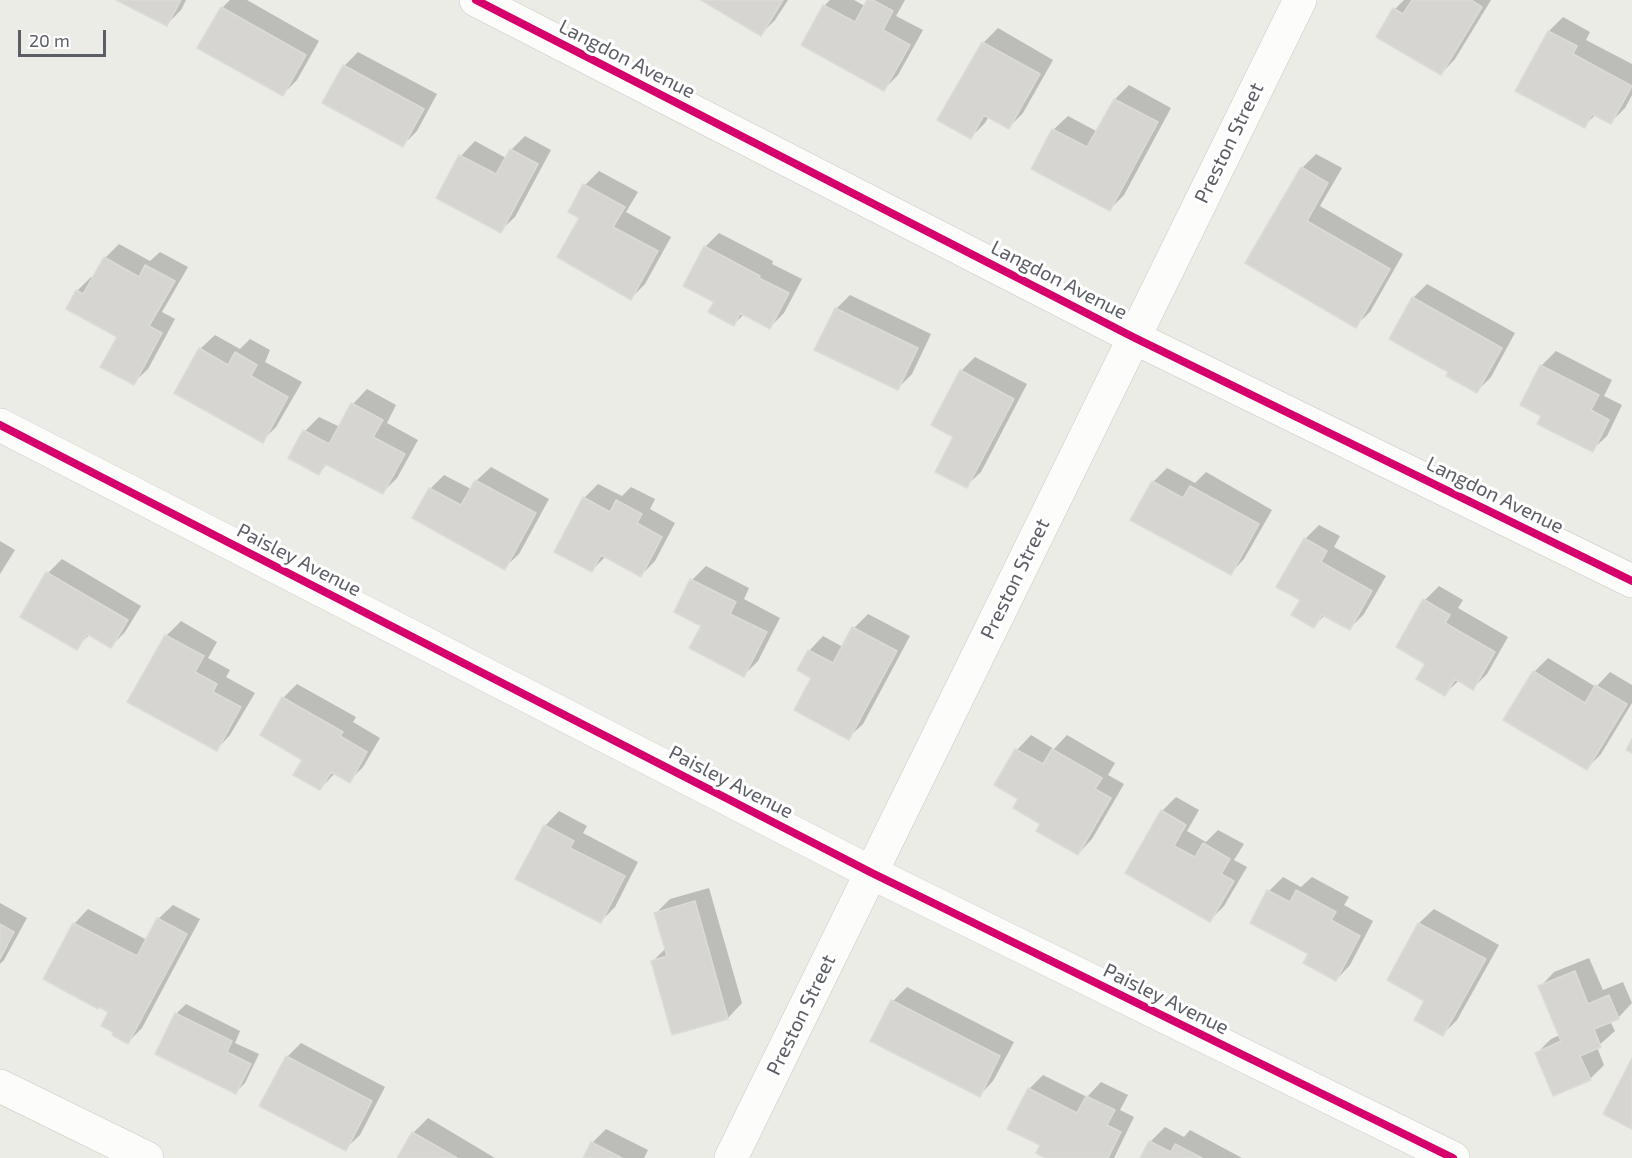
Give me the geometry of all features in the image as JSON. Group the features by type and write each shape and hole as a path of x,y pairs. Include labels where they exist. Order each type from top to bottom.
{"street":[{"name":"Langdon Avenue","path":"476,0 1133,337 1632,581"},
{"name":"Preston Street","path":"731,1158 1300,0"},
{"name":"Paisley Avenue","path":"0,425 872,873 1453,1158"},
{"path":"0,1086 147,1158"}],"building":[{"path":"116,0 181,0 167,26"},
{"path":"701,0 783,0 761,36"},
{"path":"867,0 873,0 893,11 883,30 910,45 884,91 801,45 823,5 855,22"},
{"path":"1412,0 1471,0 1482,7 1441,75 1376,37 1393,8 1403,14"},
{"path":"221,7 306,55 283,96 197,48"},
{"path":"1548,31 1577,46 1573,54 1632,86 1611,124 1592,114 1585,128 1515,91"},
{"path":"982,42 1040,74 1009,129 984,115 971,139 937,120"},
{"path":"343,65 424,109 403,147 322,103"},
{"path":"1114,99 1158,122 1110,211 1031,169 1052,129 1087,147"},
{"path":"510,149 538,164 501,233 436,198 459,155 496,174"},
{"path":"1301,167 1328,183 1307,221 1390,269 1356,328 1245,263"},
{"path":"583,184 625,207 613,227 658,251 631,300 557,257 579,218 568,212"},
{"path":"704,246 789,293 770,329 740,313 734,326 708,312 714,302 683,286"},
{"path":"104,257 139,277 145,265 175,281 149,326 162,333 134,385 100,367 117,337 66,309 76,290 83,294"},
{"path":"1412,297 1502,348 1477,393 1446,376 1448,372 1389,339"},
{"path":"835,308 918,348 898,390 814,350"},
{"path":"199,348 228,365 235,352 257,365 251,376 288,397 263,443 174,393"},
{"path":"1540,365 1599,395 1591,410 1609,420 1593,452 1537,424 1541,416 1520,405"},
{"path":"960,370 1014,399 967,488 935,472 953,437 931,425"},
{"path":"351,403 383,420 373,437 405,454 383,494 325,464 319,475 288,458 303,430 329,444"},
{"path":"475,480 536,513 505,570 412,518 429,488 461,505"},
{"path":"1152,481 1183,498 1190,486 1259,524 1231,575 1130,520"},
{"path":"583,497 610,512 616,500 642,514 637,523 662,537 641,577 601,555 592,572 554,552"},
{"path":"1304,538 1327,551 1321,562 1372,591 1350,630 1322,615 1314,628 1291,615 1300,600 1276,587"},
{"path":"46,572 128,620 111,648 87,634 77,650 20,617"},
{"path":"690,579 736,602 730,614 767,632 744,677 689,648 701,626 674,612"},
{"path":"1423,599 1450,615 1445,623 1495,652 1473,690 1455,679 1445,696 1416,679 1425,664 1396,647"},
{"path":"852,627 897,651 849,740 794,710 811,678 797,670 808,650 833,663"},
{"path":"165,635 204,656 195,672 217,684 213,692 241,707 217,751 127,702"},
{"path":"1533,671 1585,703 1595,685 1627,704 1587,770 1503,720"},
{"path":"282,697 343,732 340,736 367,752 350,783 331,772 320,790 293,775 302,760 260,735"},
{"path":"1632,739 1632,753 1626,750"},
{"path":"1015,749 1043,764 1052,749 1102,778 1095,789 1111,798 1078,855 1036,831 1040,824 1013,808 1018,799 994,785"},
{"path":"1161,810 1186,825 1174,846 1195,857 1203,843 1230,859 1221,874 1234,881 1210,922 1125,873"},
{"path":"544,825 574,841 570,848 625,876 601,923 515,879"},
{"path":"1267,890 1290,902 1296,890 1336,912 1331,920 1360,936 1336,981 1303,963 1308,954 1250,923"},
{"path":"695,901 728,1019 672,1035 651,961 667,956 654,913"},
{"path":"157,918 187,934 128,1044 101,1026 108,1012 99,1007 98,1009 43,979 73,923 137,956"},
{"path":"1418,923 1486,959 1443,1036 1414,1020 1424,1001 1387,980"},
{"path":"0,924 14,932 0,959"},
{"path":"1575,971 1588,1004 1609,995 1619,1019 1594,1029 1601,1047 1580,1056 1591,1080 1553,1096 1535,1053 1561,1041 1538,986"},
{"path":"891,1000 1000,1056 980,1097 870,1041"},
{"path":"175,1013 232,1041 227,1052 251,1064 236,1094 155,1054"},
{"path":"286,1056 372,1101 346,1151 259,1106"},
{"path":"1632,1058 1632,1129 1603,1114"},
{"path":"1028,1088 1077,1113 1086,1096 1115,1110 1107,1125 1121,1132 1108,1158 1045,1158 1036,1153 1040,1145 1007,1129"},
{"path":"412,1132 457,1158 397,1158"},
{"path":"1149,1141 1171,1152 1175,1144 1202,1158 1140,1158"},
{"path":"591,1142 622,1158 583,1158"}],"cycle path":[{"path":"476,0 1133,337 1632,581"},
{"path":"0,425 872,873 1453,1158"}]}
